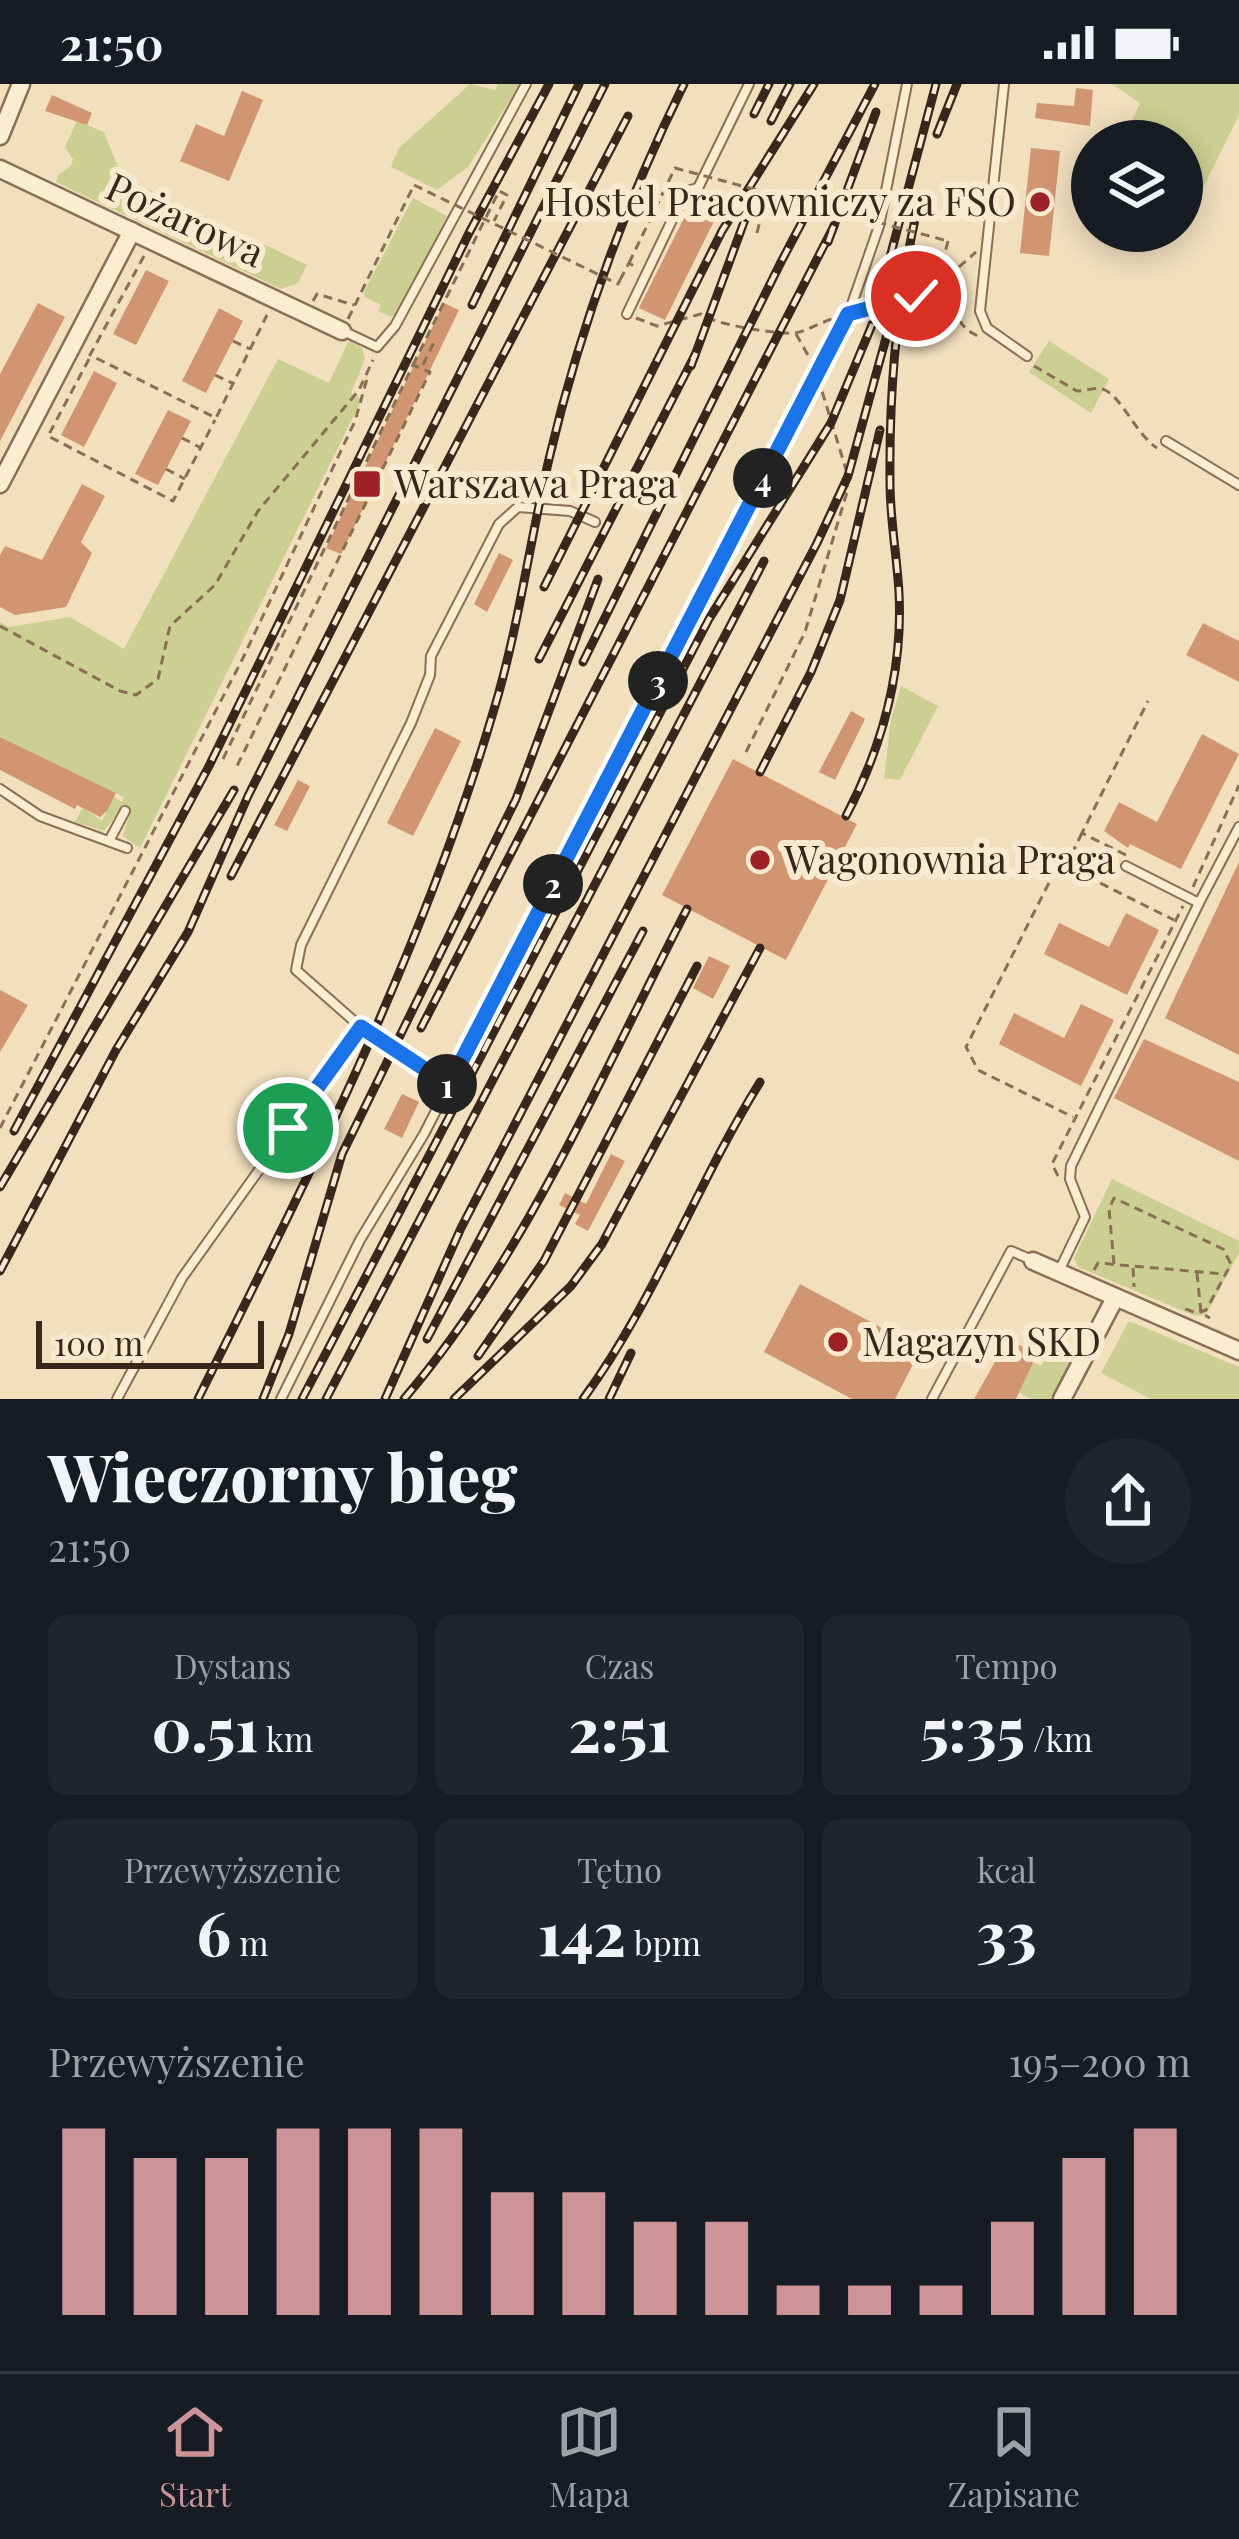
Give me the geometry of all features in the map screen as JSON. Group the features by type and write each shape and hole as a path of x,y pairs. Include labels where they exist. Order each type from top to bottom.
{"street":[{"path":"0,136 21,84"},
{"name":"Pożarowa","path":"0,169 342,331"},
{"path":"0,484 132,231"},
{"path":"1034,1261 1062,1266 1115,1298 1239,1352"},
{"path":"1062,1399 1115,1298"}],"lane":[{"path":"342,331 377,346 410,305 526,84"},
{"path":"627,314 686,191 698,188 749,84"},
{"path":"281,1399 360,1240 449,1085 848,314 879,226 907,84"},
{"path":"1004,84 980,311 987,328 1026,358"},
{"path":"1166,441 1239,485"},
{"path":"449,1085 361,1027 296,970 301,945 411,723 430,675 431,656 508,513 518,507 570,511 595,522"},
{"path":"0,789 40,815 127,848"},
{"path":"109,841 125,811"},
{"path":"1062,1266 1085,1217 1069,1172 1239,827"},
{"path":"1126,866 1199,904"},
{"path":"117,1399 182,1277 361,1027"},
{"path":"932,1399 1011,1250 1034,1261"}],"path":[{"path":"342,331 414,185 494,219 618,284 675,168 948,242 935,288"},
{"path":"223,759 499,191 507,195 494,219"},
{"path":"757,232 766,193"},
{"path":"627,314 657,326 701,314 707,321 795,333 935,288 991,239"},
{"path":"146,254 48,436 173,501 268,312"},
{"path":"629,263 636,270"},
{"path":"129,282 137,286"},
{"path":"935,288 967,330 986,341"},
{"path":"305,314 317,294 355,303"},
{"path":"113,314 121,318"},
{"path":"746,752 805,632 847,492 848,476 816,375 795,333"},
{"path":"422,368 435,340"},
{"path":"233,341 251,350"},
{"path":"0,1128 243,658 355,421 377,346"},
{"path":"90,355 216,418"},
{"path":"1026,358 1076,392 1100,387 1108,392 1130,424 1154,446"},
{"path":"237,766 430,373 413,364"},
{"path":"215,375 234,384"},
{"path":"0,626 120,691 136,695 148,689 158,680 170,626 214,585 258,511 367,379"},
{"path":"76,383 85,388"},
{"path":"59,415 69,420"},
{"path":"182,438 201,448"},
{"path":"166,470 184,479"},
{"path":"1066,866 1148,701"},
{"path":"1082,832 1137,861"},
{"path":"1090,1126 978,1070 966,1047 1059,862 1176,920"},
{"path":"1114,1264 1108,1209 1114,1198 1222,1249 1231,1264 1201,1313"},
{"path":"1062,1266 1094,1271 1097,1263 1226,1274"},
{"path":"1133,1266 1134,1287"},
{"path":"1197,1272 1201,1313"},
{"path":"1176,1304 1210,1318"}],"green space":[{"path":"470,84 495,90 498,84 520,84 468,167 437,190 391,167 399,148"},
{"path":"1112,84 1239,84 1239,115 1203,188 1203,120 1132,120 1140,103"},
{"path":"77,121 104,132 122,177 307,265 298,283 281,289 56,182 71,166 73,159 65,147"},
{"path":"413,198 447,216 400,311 391,317 378,311 381,305 364,292"},
{"path":"349,340 362,348 365,359 351,393 362,399 140,848 123,836 131,811 123,806 104,831 75,822 83,808 102,821 114,797 122,802 124,797 0,737 0,622 9,627 70,617 124,649 278,359 329,383"},
{"path":"1049,341 1109,379 1091,413 1029,372"},
{"path":"901,686 938,706 900,780 884,778 891,719"},
{"path":"1112,1179 1239,1241 1239,1253 1206,1315 1195,1316 1078,1267 1074,1258"},
{"path":"1129,1321 1239,1367 1239,1399 1151,1399 1101,1373"},
{"path":"1055,1340 1079,1351 1053,1399 1032,1399 1019,1393 1032,1362 1041,1366"}],"building":[{"path":"1076,88 1093,90 1090,120 1071,123 1035,118 1037,103 1074,106"},
{"path":"242,91 263,100 229,181 180,161 196,124 224,136"},
{"path":"52,95 92,113 87,125 45,111"},
{"name":"Hostel Pracowniczy za FSO","path":"1031,148 1060,151 1049,256 1020,253"},
{"path":"692,202 717,215 665,320 639,308"},
{"path":"146,270 169,281 136,345 113,334"},
{"path":"38,303 65,317 0,441 0,374"},
{"path":"444,303 459,310 341,554 326,548"},
{"path":"219,308 243,321 206,393 182,381"},
{"path":"94,371 117,383 84,447 61,435"},
{"path":"168,410 191,421 158,485 135,474"},
{"path":"82,484 105,496 81,542 92,553 66,607 15,615 0,607 0,555 5,546 42,560"},
{"path":"499,553 513,560 487,612 474,604"},
{"path":"1203,623 1239,641 1239,682 1186,655"},
{"path":"851,711 865,719 835,780 819,772"},
{"path":"435,728 461,741 413,836 387,823"},
{"path":"1202,734 1239,754 1181,869 1130,844 1128,848 1104,831 1119,802 1157,822"},
{"path":"0,737 116,793 107,811 100,817 77,805 75,809 0,770"},
{"name":"Wagonownia Praga","path":"733,759 857,824 786,960 662,895"},
{"path":"298,780 310,786 287,831 274,825"},
{"path":"1239,862 1239,1055 1165,1018"},
{"path":"1126,913 1159,930 1127,995 1044,954 1059,923 1109,947"},
{"path":"709,956 730,966 713,999 693,988"},
{"path":"0,990 28,1005 0,1052"},
{"path":"1081,1004 1114,1020 1081,1086 999,1044 1014,1013 1064,1038"},
{"path":"1144,1039 1239,1082 1239,1161 1114,1098"},
{"path":"402,1094 419,1102 402,1138 384,1129"},
{"path":"611,1154 625,1161 588,1231 575,1224 580,1215 559,1205 565,1193 586,1204"},
{"name":"Magazyn SKD","path":"800,1284 921,1349 895,1399 852,1399 764,1352"},
{"path":"1008,1339 1037,1354 1016,1399 974,1399"}],"railway":[{"path":"14,1131 209,766 469,233 549,84"},
{"path":"472,305 579,84"},
{"path":"0,1271 116,1050 188,932 248,796 605,84"},
{"path":"198,1399 360,1064 432,892 501,684 549,459 575,363 624,221 684,84"},
{"path":"754,114 769,84"},
{"path":"771,121 790,84"},
{"path":"544,587 722,231 814,84"},
{"path":"583,662 781,262 875,84"},
{"path":"302,1399 709,619 831,423 872,325 936,84"},
{"path":"937,134 957,84"},
{"path":"828,242 876,112"},
{"path":"231,876 628,116"},
{"path":"691,366 747,214"},
{"path":"846,816 880,736 897,651 891,416 899,314 916,215"},
{"path":"421,1028 834,226"},
{"path":"385,1399 461,1228 817,543 848,476 894,309"},
{"path":"539,659 695,355"},
{"path":"760,772 811,672 840,600 880,430"},
{"path":"326,1399 764,561"},
{"path":"263,1399 289,1334 342,1154 516,799 598,579"},
{"path":"0,1187 234,790"},
{"path":"404,1399 448,1344 524,1225 687,909"},
{"path":"427,1339 643,931"},
{"path":"454,1399 571,1286 602,1244 760,948"},
{"path":"478,1356 544,1261 697,966"},
{"path":"583,1399 632,1323 760,1082"},
{"path":"609,1399 631,1353"}],"place":[{"name":"Hostel Pracowniczy za FSO","path":"1040,202"},
{"name":"Warszawa Praga","path":"367,484"},
{"name":"Wagonownia Praga","path":"760,860"},
{"name":"Magazyn SKD","path":"838,1342"}],"route":[{"path":"288,1128 361,1027 449,1085 848,314 916,296"}]}
